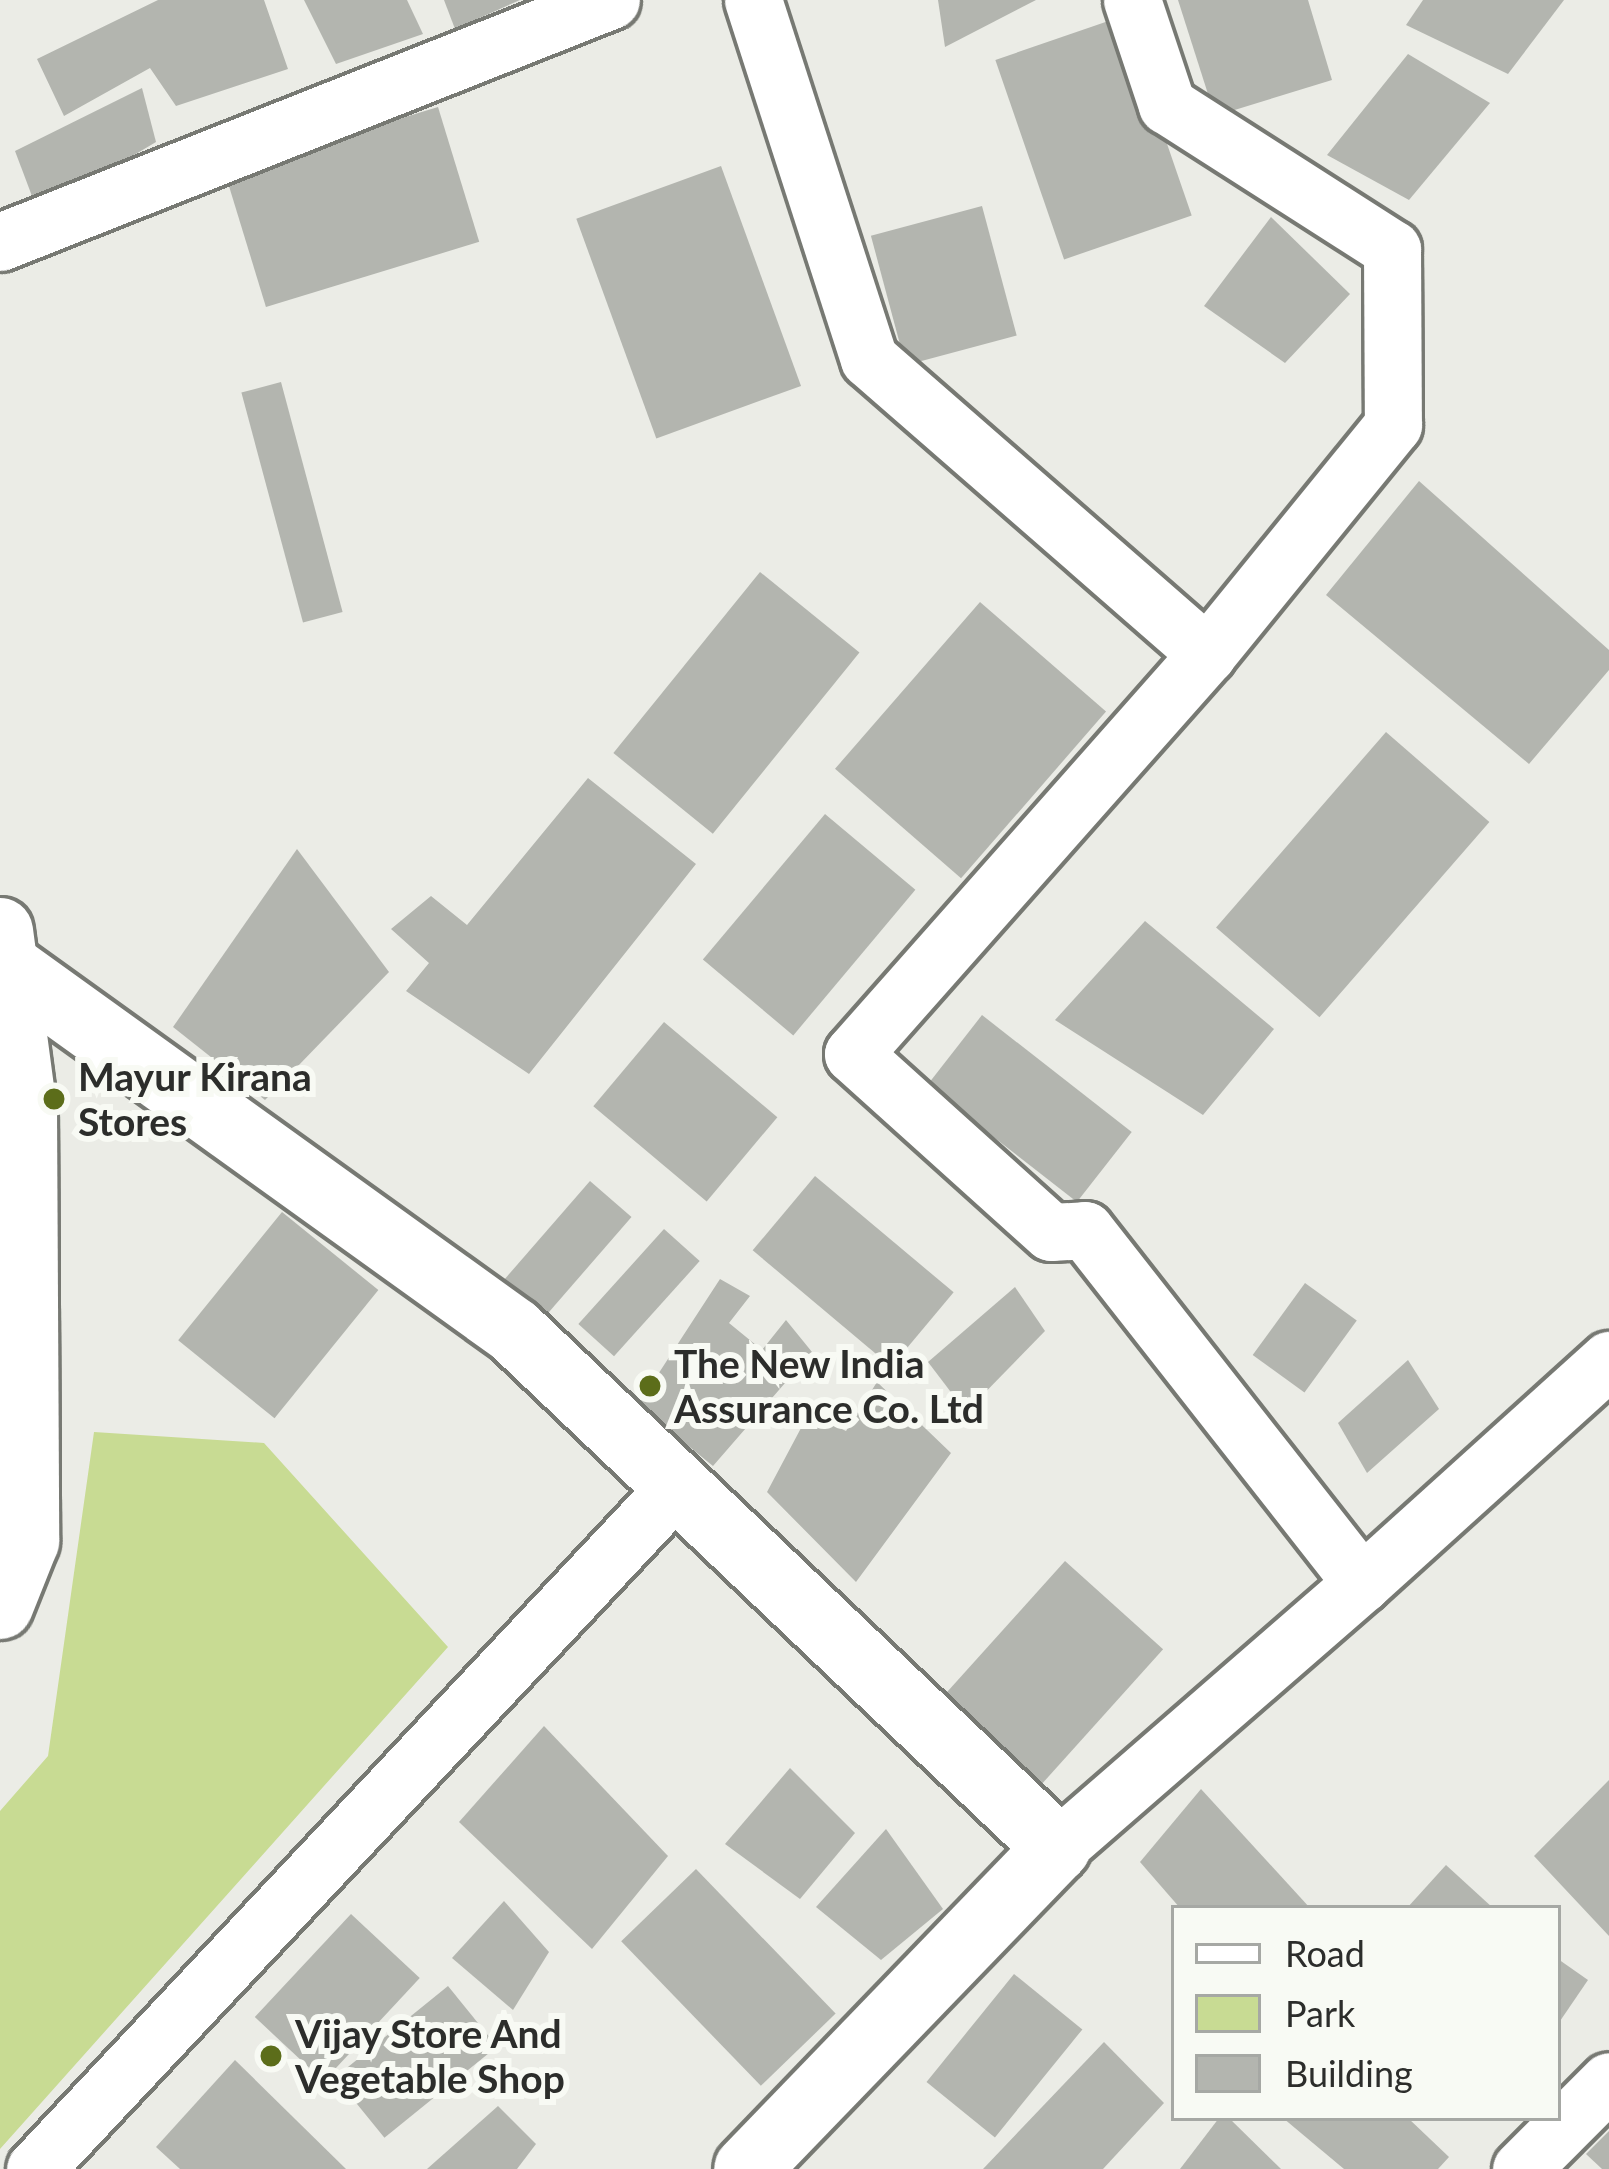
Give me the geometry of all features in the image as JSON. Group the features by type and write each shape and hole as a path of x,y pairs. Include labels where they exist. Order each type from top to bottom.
{"main road":[{"path":"2,948 514,1331 1057,1848 747,2169"},
{"path":"0,1606 26,1541 24,1110 2,948"}],"street":[{"path":"0,242 611,0"},
{"path":"753,0 868,359 1207,655"},
{"path":"1132,0 1167,105 1392,249 1393,425 1207,655 854,1054 1051,1232 1085,1230 1362,1583"},
{"path":"1057,1848 1609,1360"},
{"path":"35,2169 677,1486"},
{"path":"1521,2169 1609,2081"}],"green space":[{"path":"94,1432 264,1443 448,1647 0,2149 0,1811 48,1756"}],"building":[{"path":"158,0 264,0 288,69 176,106 150,68 64,116 37,59"},
{"path":"304,0 407,0 423,34 336,64"},
{"path":"444,0 520,0 455,29"},
{"path":"938,0 1036,0 945,47"},
{"path":"1178,0 1308,0 1332,80 1215,116"},
{"path":"1423,0 1564,0 1508,74 1406,25"},
{"path":"1123,16 1192,216 1064,259 995,60"},
{"path":"1408,54 1490,103 1409,200 1327,155"},
{"path":"142,88 156,142 38,212 15,151"},
{"path":"438,107 479,242 266,307 225,172"},
{"path":"721,166 801,386 656,439 576,219"},
{"path":"982,206 1017,335 906,365 871,236"},
{"path":"1271,217 1350,294 1285,363 1204,306"},
{"path":"281,382 343,612 303,623 241,393"},
{"path":"1419,481 1609,650 1609,670 1529,764 1326,595"},
{"path":"760,572 859,653 713,834 613,753"},
{"path":"980,602 1106,712 961,878 835,769"},
{"path":"1386,732 1489,822 1319,1017 1216,927"},
{"path":"588,778 696,864 529,1074 406,991 429,963 391,929 431,896 467,925"},
{"path":"825,814 915,890 793,1035 703,960"},
{"path":"297,849 389,972 265,1100 173,1027"},
{"path":"1145,921 1274,1029 1203,1115 1055,1020"},
{"path":"982,1015 1132,1132 1077,1202 927,1085"},
{"path":"664,1022 777,1117 707,1201 593,1106"},
{"path":"815,1176 954,1292 891,1367 753,1250"},
{"path":"590,1181 632,1217 540,1322 499,1286"},
{"path":"282,1212 378,1290 275,1418 178,1340"},
{"path":"664,1229 700,1261 614,1356 578,1324"},
{"path":"720,1279 750,1296 729,1323 762,1350 786,1320 812,1352 713,1466 638,1405"},
{"path":"1305,1283 1357,1321 1304,1393 1253,1355"},
{"path":"1015,1287 1045,1331 966,1412 928,1362"},
{"path":"1408,1360 1439,1409 1367,1473 1338,1423"},
{"path":"877,1382 951,1453 856,1582 767,1492 809,1413 846,1431"},
{"path":"1065,1561 1163,1649 1039,1788 941,1699"},
{"path":"544,1726 668,1856 592,1949 459,1822"},
{"path":"790,1768 855,1833 800,1899 725,1844"},
{"path":"1609,1780 1609,1936 1534,1856"},
{"path":"1201,1789 1307,1905 1177,1905 1140,1862"},
{"path":"886,1829 943,1909 881,1960 816,1907"},
{"path":"1446,1865 1490,1905 1410,1905"},
{"path":"696,1869 836,2014 761,2086 621,1941"},
{"path":"504,1901 549,1952 513,2010 452,1958"},
{"path":"351,1914 420,1978 324,2081 255,2017"},
{"path":"1561,1961 1588,1980 1561,2020"},
{"path":"1014,1974 1082,2029 995,2137 927,2082"},
{"path":"448,1986 497,2047 384,2138 335,2077"},
{"path":"1104,2042 1164,2103 1103,2169 983,2169"},
{"path":"235,2060 346,2169 180,2169 156,2147"},
{"path":"498,2106 536,2144 517,2169 427,2169"},
{"path":"1217,2121 1232,2121 1281,2169 1180,2169"},
{"path":"1287,2121 1411,2121 1449,2157 1438,2169 1344,2169"},
{"path":"1609,2131 1609,2169 1602,2169 1586,2154"}],"place":[{"name":"Mayur Kirana Stores","path":"54,1099"},
{"name":"The New India Assurance Co. Ltd","path":"650,1386"},
{"name":"Vijay Store And Vegetable Shop","path":"271,2056"}]}
